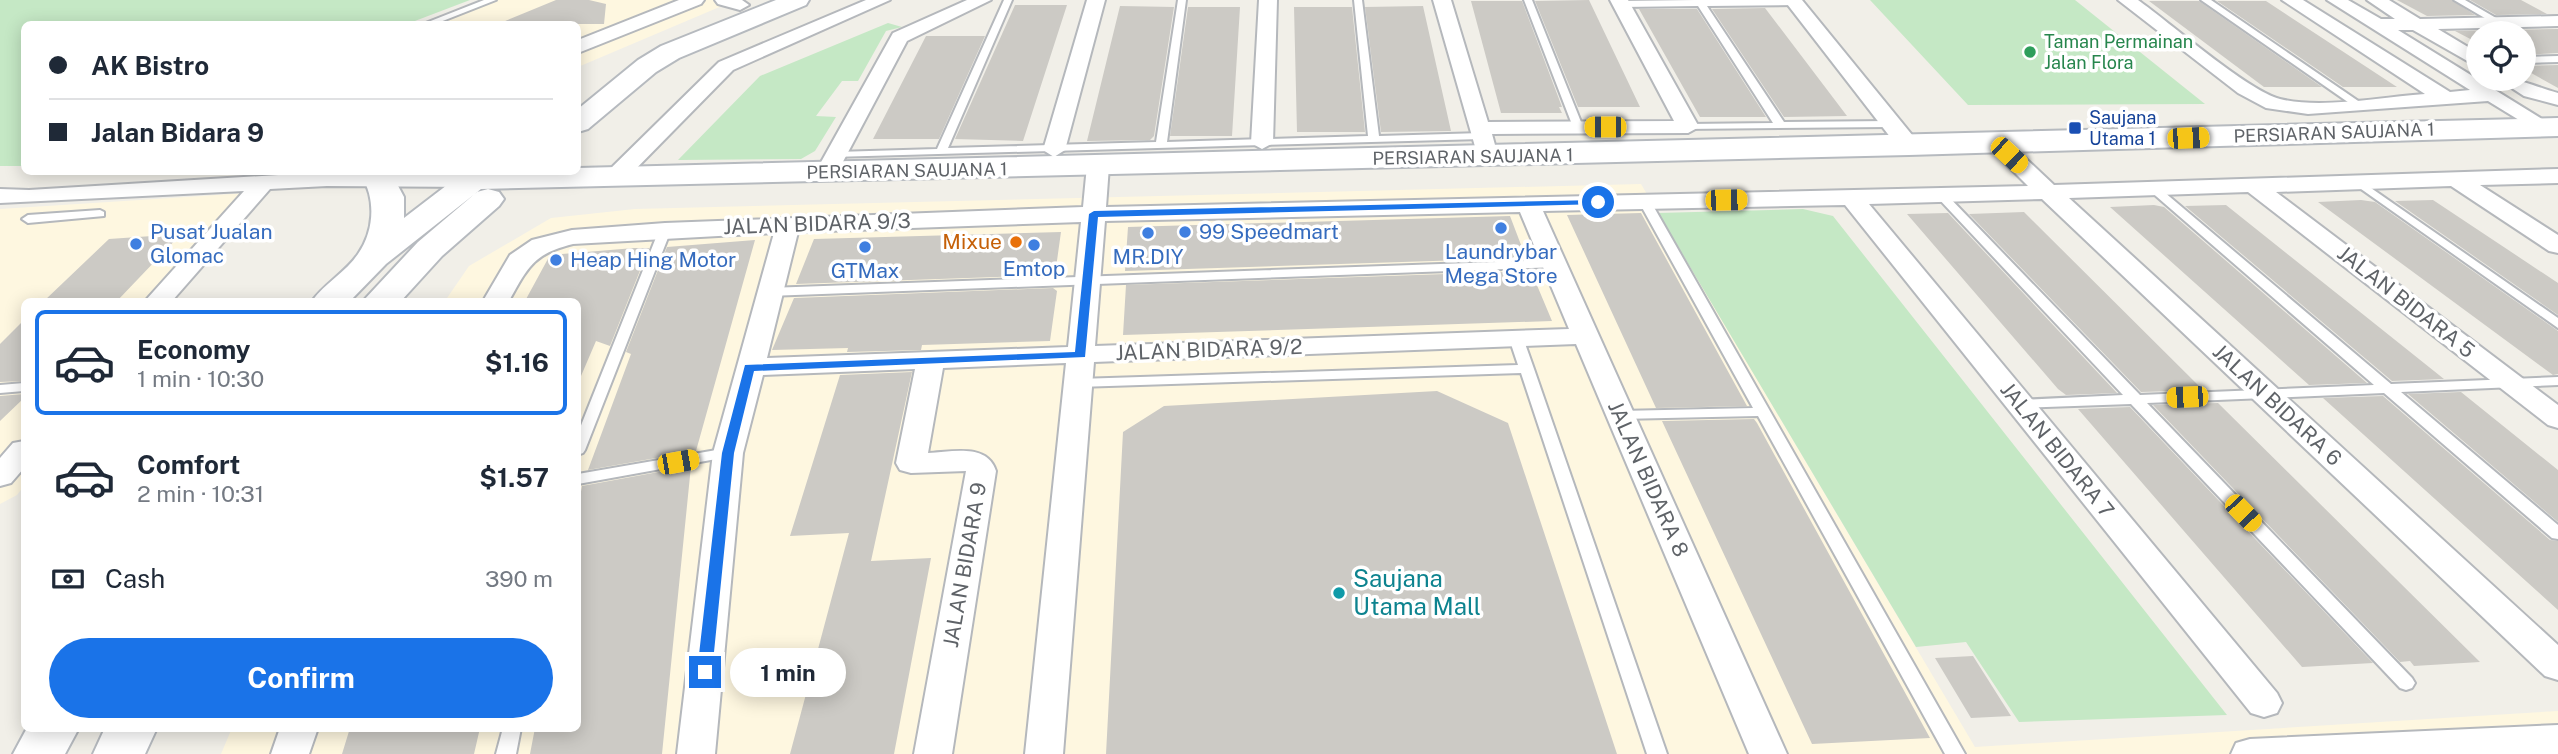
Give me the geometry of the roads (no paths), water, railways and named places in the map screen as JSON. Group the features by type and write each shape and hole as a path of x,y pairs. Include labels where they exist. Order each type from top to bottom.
{"street":[{"path":"656,0 688,3"},
{"path":"581,120 670,52 797,0"},
{"path":"430,249 488,214 521,199 589,177 726,66 881,0"},
{"path":"831,164 900,37 982,0"},
{"path":"1054,150 1096,0"},
{"path":"1262,143 1268,0"},
{"path":"1442,0 1482,140 1578,127 1688,127 1620,2"},
{"path":"2127,0 2245,89 2273,104 2308,108 2491,95"},
{"path":"2291,0 2446,98"},
{"path":"2336,0 2491,95 2551,127"},
{"path":"2376,0 2466,54"},
{"path":"2546,0 2558,6"},
{"path":"1794,1 1899,135"},
{"path":"581,93 632,51 739,2"},
{"path":"581,46 688,3"},
{"path":"2536,21 2558,21"},
{"path":"2376,25 2466,23"},
{"path":"2535,91 2553,99"},
{"path":"581,138 611,95"},
{"name":"PERSIARAN SAUJANA 1","path":"497,176 589,177 831,164 1098,166 1482,140 1899,135 1997,144 2551,127"},
{"name":"JALAN BIDARA 6","path":"1997,144 2558,666"},
{"path":"1044,754 1098,166"},
{"path":"0,196 29,197 263,183 331,175"},
{"path":"374,257 390,214 388,175"},
{"path":"442,175 497,176"},
{"path":"384,298 497,176"},
{"path":"333,298 374,257 497,176"},
{"name":"JALAN BIDARA 9/3","path":"498,298 519,260 541,245 572,237 665,230 1094,214 1851,198 2555,178"},
{"path":"2455,179 2558,246"},
{"path":"161,298 263,183"},
{"name":"JALAN BIDARA 5","path":"2253,185 2558,419"},
{"name":"JALAN BIDARA 7","path":"1851,198 2263,703"},
{"name":"JALAN BIDARA 8","path":"1528,204 1768,754"},
{"path":"696,754 728,453 768,292 788,225"},
{"name":"JALAN BIDARA 9/2","path":"749,368 930,360 1079,369 1516,338 1585,336"},
{"name":"JALAN BIDARA 9","path":"930,360 911,463 972,461 979,465 981,471 933,754"},
{"path":"0,477 21,453"},
{"path":"38,754 51,732"},
{"path":"119,754 129,732"},
{"path":"290,754 298,732"},
{"path":"2250,754 2510,748 2558,740"}],"lane":[{"path":"436,21 492,0"},
{"path":"942,152 1008,0"},
{"path":"1161,145 1182,0"},
{"path":"1358,0 1374,139"},
{"path":"1528,0 1578,127"},
{"path":"2205,0 2359,105"},
{"path":"2458,0 2496,21"},
{"path":"1700,1 1781,126"},
{"path":"1620,2 1794,1"},
{"path":"2536,60 2558,59"},
{"path":"1688,127 1781,126 1899,135"},
{"path":"831,164 942,152 1374,139 1482,140"},
{"path":"2358,182 2558,324"},
{"path":"2153,188 2384,389 2558,534"},
{"path":"1941,195 2406,683"},
{"path":"1645,202 1955,754"},
{"path":"28,219 100,215"},
{"path":"581,442 665,230"},
{"path":"768,292 1554,264"},
{"path":"1516,338 1657,754"},
{"path":"1079,369 1527,369"},
{"path":"2019,404 2558,382"},
{"path":"0,389 21,387"},
{"path":"1620,415 1761,412"},
{"path":"581,478 728,453"},
{"path":"506,754 511,732"}],"place":[{"name":"Taman Permainan Jalan Flora","path":"2030,52"},
{"name":"Saujana Utama 1","path":"2075,128"},
{"name":"Laundrybar Mega Store","path":"1501,228"},
{"name":"99 Speedmart","path":"1185,232"},
{"name":"MR.DIY","path":"1148,233"},
{"name":"Mixue","path":"1016,242"},
{"name":"Pusat Jualan Glomac","path":"136,244"},
{"name":"Emtop","path":"1034,245"},
{"name":"GTMax","path":"865,247"},
{"name":"Heap Hing Motor","path":"556,260"},
{"name":"Saujana Utama Mall","path":"1339,593"}]}
